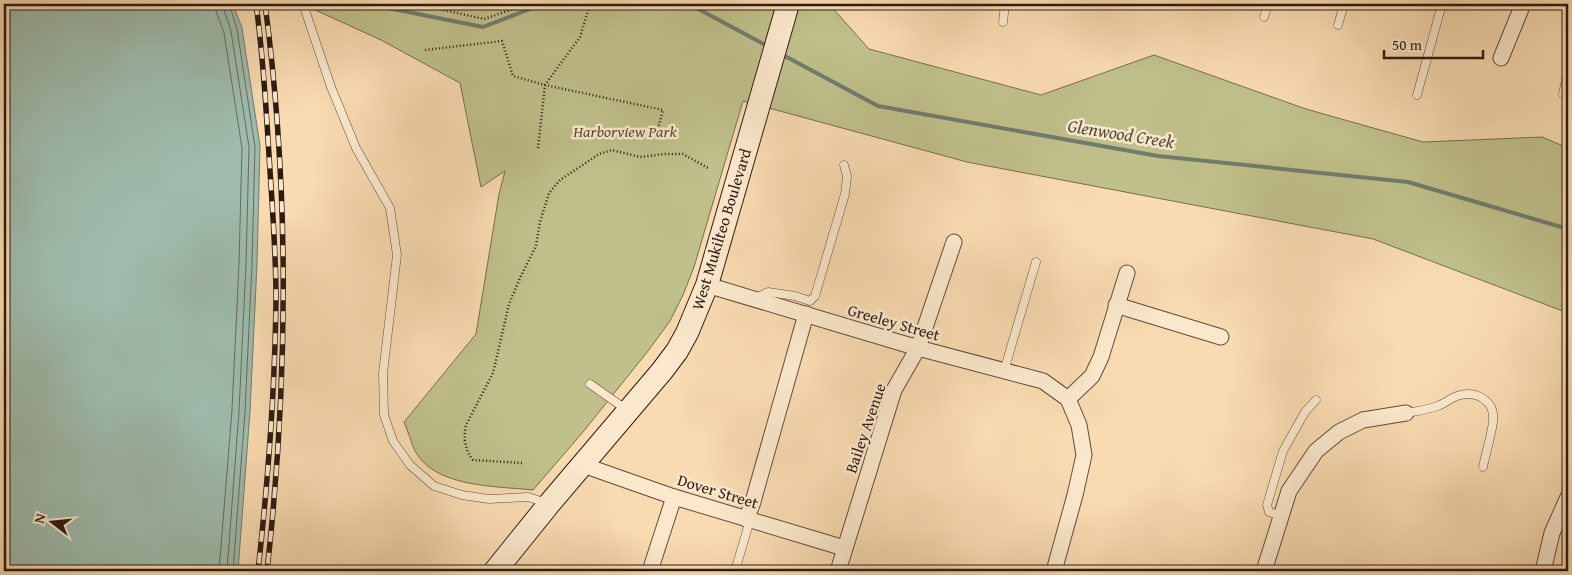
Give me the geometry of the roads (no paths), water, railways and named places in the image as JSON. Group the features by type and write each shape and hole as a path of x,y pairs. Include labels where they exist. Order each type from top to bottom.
{"main road":[{"name":"West Mukilteo Boulevard","path":"495,571 677,351 688,332 707,285 788,4"}],"street":[{"path":"1501,58 1523,4"},
{"name":"Bailey Avenue","path":"841,570 844,548 894,390 918,348 954,242"},
{"path":"1054,571 1084,455 1079,425 1068,399 1092,376 1101,357 1127,273"},
{"name":"Greeley Street","path":"707,285 918,348 1043,381 1068,399"},
{"path":"1116,305 1221,337"},
{"path":"748,519 806,314"},
{"path":"1264,571 1289,491 1316,451 1339,432 1363,420 1406,413"},
{"name":"Dover Street","path":"583,465 674,496 844,548"},
{"path":"650,571 674,496"},
{"path":"1543,571 1552,533 1568,497"}],"lane":[{"path":"303,4 331,87 356,148 390,208 397,256 383,373 384,414 393,440 410,465 434,486 489,499 528,497 549,504"},
{"path":"1003,22 1005,4"},
{"path":"1264,17 1268,4"},
{"path":"1338,25 1344,4"},
{"path":"1417,95 1442,4"},
{"path":"1563,94 1568,70"},
{"path":"754,299 768,292 795,296 810,301 815,296 845,194 847,176 844,164"},
{"path":"1004,371 1036,262"},
{"path":"590,384 628,411"},
{"path":"1406,413 1428,409 1456,397 1470,394 1479,395 1492,409 1494,420 1483,467"},
{"path":"1281,516 1269,512 1267,505 1283,451 1301,419 1316,400"},
{"path":"735,571 748,519"}],"water":[{"path":"4,4 233,4 242,28 260,146 250,411 238,571 4,571"}],"waterway":[{"name":"Glenwood Creek","path":"368,4 483,27 543,4"},
{"name":"Glenwood Creek","path":"689,4 769,47"},
{"name":"Glenwood Creek","path":"781,54 878,106 1158,156 1408,182 1568,229"}],"railway":[{"path":"256,4 261,42 275,245 276,299 270,435 258,571"},
{"path":"265,4 279,145 283,287 279,430 267,571"}],"park label":[{"name":"Harborview Park","path":"625,131"}]}
